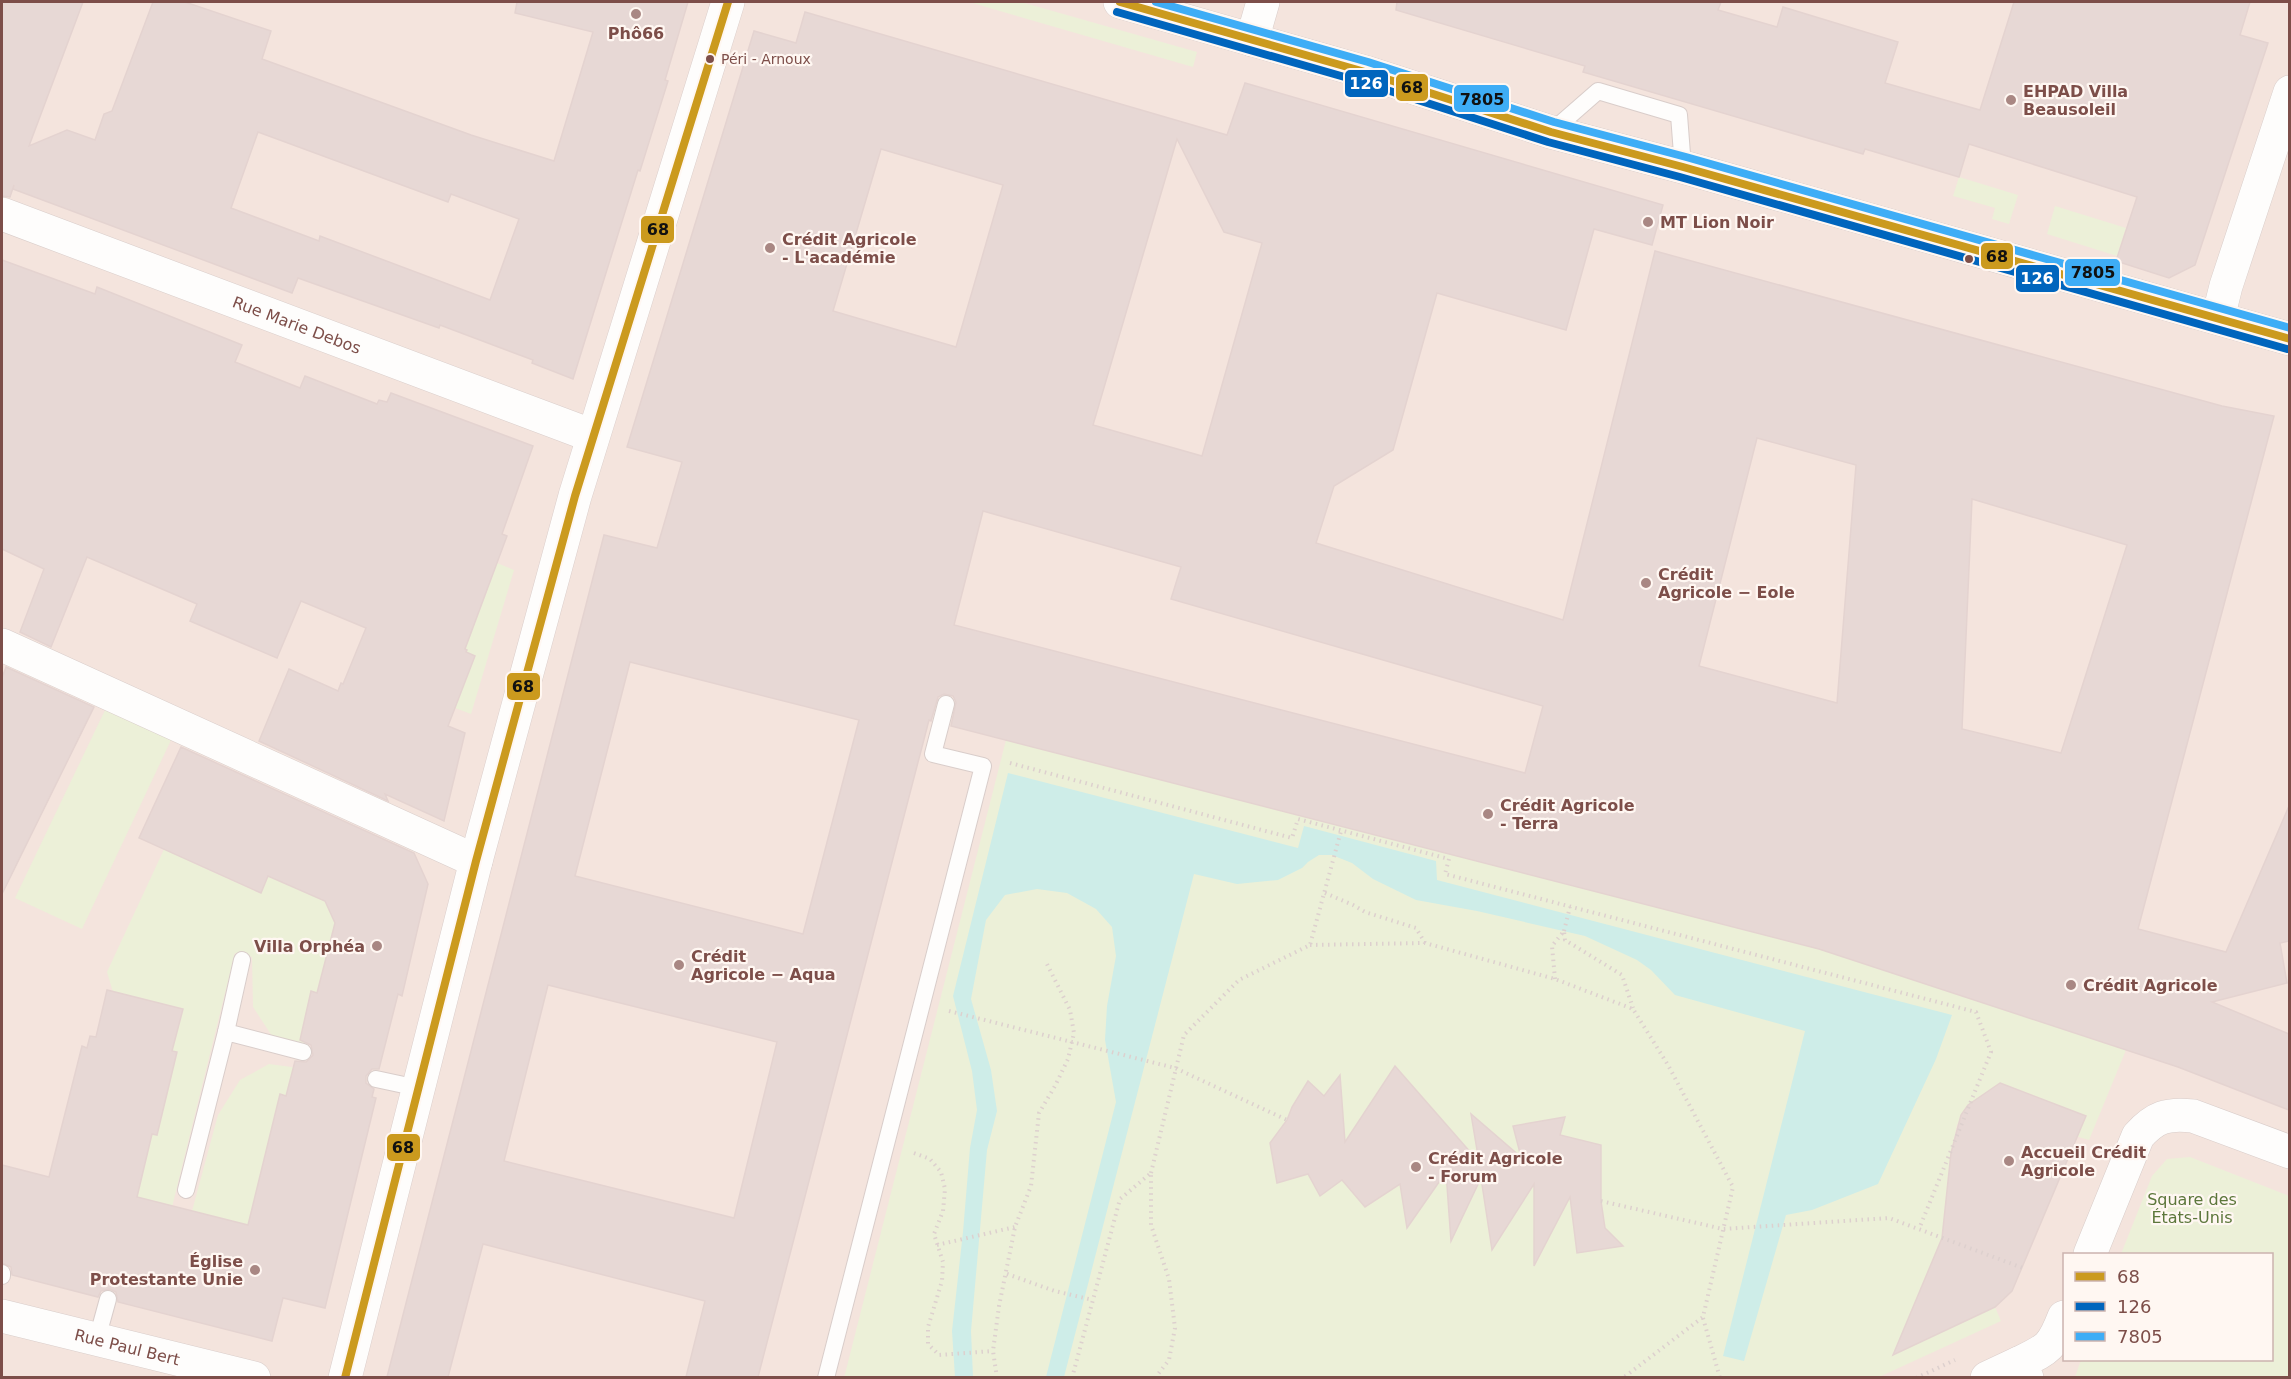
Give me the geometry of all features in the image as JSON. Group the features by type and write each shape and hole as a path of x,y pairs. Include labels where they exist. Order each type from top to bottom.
{"street":[{"path":"345,1377 476,861 593,436 728,2"},
{"path":"1120,2 1365,72 1551,132 1683,167 2289,339"},
{"path":"1252,40 1263,2"},
{"path":"2218,318 2226,285 2289,92"},
{"name":"Rue Marie Debos","path":"2,214 593,436"},
{"path":"2,645 476,861"},
{"path":"2090,1253 2138,1136 2148,1125 2161,1117 2177,1114 2193,1116 2289,1152"},
{"name":"Rue Paul Bert","path":"2,1316 254,1377"},
{"path":"1987,1377 2023,1370 2047,1350 2055,1340 2063,1320"}],"lane":[{"path":"1551,132 1598,91 1679,116 1683,167"},
{"path":"826,1377 983,766 933,754 946,704"},
{"path":"186,1190 242,960"},
{"path":"226,1032 303,1052"},
{"path":"376,1078 418,1088"},
{"path":"97,1339 108,1299"}],"path":[{"path":"983,766 1001,760 1292,838 1298,819 1449,859 1445,874 1570,909 1976,1012 1991,1052 1919,1229"},
{"path":"1310,945 1341,831"},
{"path":"1325,893 1353,904 1365,912 1416,927 1425,943"},
{"path":"1570,909 1564,932 1565,940 1622,975 1633,1009 1668,1065 1733,1187 1703,1317 1720,1377"},
{"path":"1556,979 1552,946 1564,932"},
{"path":"1155,1377 1169,1360 1175,1328 1169,1279 1151,1225 1151,1173 1184,1035 1239,980 1310,945 1425,943 1556,979 1633,1009"},
{"path":"997,1377 993,1351 999,1306 1015,1227 1031,1186 1039,1113 1068,1059 1074,1033 1070,1010 1047,964"},
{"path":"950,1012 1175,1068 1287,1120"},
{"path":"885,1146 930,1159 941,1172 945,1190 943,1211 934,1234 943,1262 942,1281 928,1327 928,1344 939,1355 993,1351"},
{"path":"1072,1377 1120,1199 1151,1173"},
{"path":"1601,1201 1723,1230 1889,1218 2023,1268"},
{"path":"937,1245 1015,1227"},
{"path":"1007,1274 1055,1291 1093,1300"},
{"path":"1623,1377 1703,1317"}],"shaded area":[{"path":"2,2 2289,2 2289,1377 2,1378"}],"green space":[{"path":"969,2 1021,2 1197,52 1193,67"},
{"path":"1959,177 2018,195 2009,224 1992,219 1995,208 1953,196"},
{"path":"2055,206 2126,228 2117,256 2047,234"},
{"path":"497,563 514,570 471,714 455,708 475,656 466,652 465,649"},
{"path":"106,708 172,738 82,929 15,898"},
{"path":"1006,740 1819,949 2126,1050 2089,1140 1968,1105 1957,1125 1951,1153 1951,1218 1900,1338 1900,1345 1905,1348 1912,1346 1995,1307 2001,1321 1879,1377 844,1378"},
{"path":"166,845 193,863 260,893 268,876 317,884 343,938 317,993 311,991 304,1022 310,1024 302,1054 272,1036 253,1007 252,957 235,953 172,1207 137,1197 152,1134 157,1135 177,1053 172,1051 183,1009 113,992 107,972"},
{"path":"269,1064 299,1068 295,1084 289,1083 286,1096 281,1094 260,1228 192,1211 218,1115 240,1080"},
{"name":"Square des États-Unis","path":"2190,1157 2289,1196 2289,1377 2075,1377 2081,1361 2273,1361 2273,1253 2121,1253 2152,1176 2167,1159"}],"water":[{"path":"1008,773 1298,848 1304,826 1436,861 1437,880 1952,1015 1936,1059 1878,1184 1812,1210 1786,1215 1744,1361 1723,1356 1805,1031 1675,995 1651,970 1637,960 1585,936 1477,911 1416,900 1373,879 1352,863 1332,855 1319,855 1302,868 1278,880 1237,884 1194,874 1064,1377 1046,1377 1116,1102 1105,1040 1107,1006 1116,956 1112,927 1096,909 1067,893 1037,889 1005,895 986,920 971,999 991,1070 997,1111 987,1150 971,1331 973,1377 955,1377 952,1331 970,1148 977,1110 972,1071 953,996"}],"building":[{"path":"2,2 83,2 29,146 67,130 95,140 104,114 112,111 153,2 185,2 271,31 262,59 471,135 554,161 593,32 515,13 517,2 688,2 665,80 668,81 573,379 532,363 533,360 440,325 439,328 298,278 292,293 13,189 14,185 10,197 2,196","holes":["258,132 448,202 451,194 519,219 490,300 320,236 319,241 231,208"]},
{"path":"1397,2 1721,2 1718,10 1777,27 1783,7 1898,42 1885,83 1980,110 2014,2 2250,2 2240,35 2268,43 2195,265 2169,278 2116,261 2137,197 1969,144 1959,177 1865,149 1863,154 1583,72 1585,66 1396,10"},
{"path":"805,12 1227,135 1245,83 1663,205 1652,245 1594,229 1566,330 1437,293 1393,450 1334,486 1316,543 1563,620 1655,251 2222,406 2274,416 2138,929 2226,952 2289,806 2289,941 2280,943 2287,983 2212,1002 2289,1034 2289,1110 2178,1067 1819,949 951,726 956,702 953,696 944,694 938,697 931,721 929,720 758,1377 686,1377 705,1301 483,1244 448,1377 387,1377 604,535 657,548 682,462 627,447 754,31 796,43","holes":["1177,139 1224,232 1262,243 1202,456 1093,425","881,149 1003,185 956,347 833,311","1757,438 1856,465 1837,703 1699,666","1972,499 2127,545 2061,753 1962,729","983,511 1181,567 1171,599 1543,706 1525,773 954,625","630,662 859,720 803,934 575,876","548,985 777,1042 734,1218 504,1161"]},
{"path":"2,260 95,294 97,287 242,345 235,362 300,388 305,376 377,404 379,400 387,402 391,393 533,446 502,534 507,536 465,649 466,652 475,656 448,726 465,733 444,821 385,794 388,801 259,741 289,669 338,691 366,628 301,601 277,658 190,621 197,604 87,557 51,647 20,632 44,569 2,549"},
{"path":"6,667 94,707 2,894 2,678"},
{"path":"181,747 414,853 428,884 402,996 398,994 379,1069 372,1069 366,1076 366,1083 374,1089 372,1097 376,1098 325,1308 283,1298 272,1341 118,1302 116,1292 110,1289 101,1291 98,1297 12,1275 11,1267 2,1263 2,1165 49,1177 82,1046 87,1048 90,1036 96,1037 107,990 183,1009 172,1051 177,1052 157,1135 152,1134 137,1197 248,1225 280,1094 286,1096 295,1061 306,1062 313,1055 311,1045 300,1040 311,991 317,993 335,923 325,901 268,876 261,893 139,838"},
{"name":"Crédit Agricole - Forum","path":"1395,1066 1479,1162 1471,1114 1521,1157 1513,1126 1565,1117 1560,1135 1601,1145 1601,1201 1605,1228 1623,1246 1577,1253 1570,1197 1534,1266 1534,1184 1492,1250 1481,1178 1451,1241 1446,1172 1407,1228 1400,1184 1365,1207 1342,1180 1320,1196 1308,1174 1277,1183 1270,1143 1287,1120 1308,1081 1324,1096 1340,1075 1345,1142"},
{"name":"Accueil Crédit Agricole","path":"2000,1083 2086,1116 2012,1291 1995,1307 1893,1355 1942,1238 1951,1153 1961,1115 1968,1105"}],"transit line":[{"name":"68","path":"345,1378 476,861 575,496 728,2"},
{"name":"68","path":"1120,2 1365,72 1551,132 1683,167 2290,339"},
{"name":"7805","path":"1156,2 1368,62 1554,122 1686,157 2290,328"},
{"name":"126","path":"1117,12 1362,82 1548,142 1680,177 2287,349"}],"place":[{"name":"Phô66","path":"636,14"},
{"name":"Péri - Arnoux","path":"710,59"},
{"name":"EHPAD Villa Beausoleil","path":"2011,100"},
{"name":"MT Lion Noir","path":"1648,222"},
{"name":"Crédit Agricole - L'académie","path":"770,248"},
{"name":"Crédit Agricole − Eole","path":"1646,583"},
{"name":"Crédit Agricole - Terra","path":"1488,814"},
{"name":"Villa Orphéa","path":"377,946"},
{"name":"Crédit Agricole − Aqua","path":"679,965"},
{"name":"Crédit Agricole","path":"2071,985"},
{"name":"Accueil Crédit Agricole","path":"2009,1161"},
{"name":"Crédit Agricole - Forum","path":"1416,1167"},
{"name":"Église Protestante Unie","path":"255,1270"}]}
